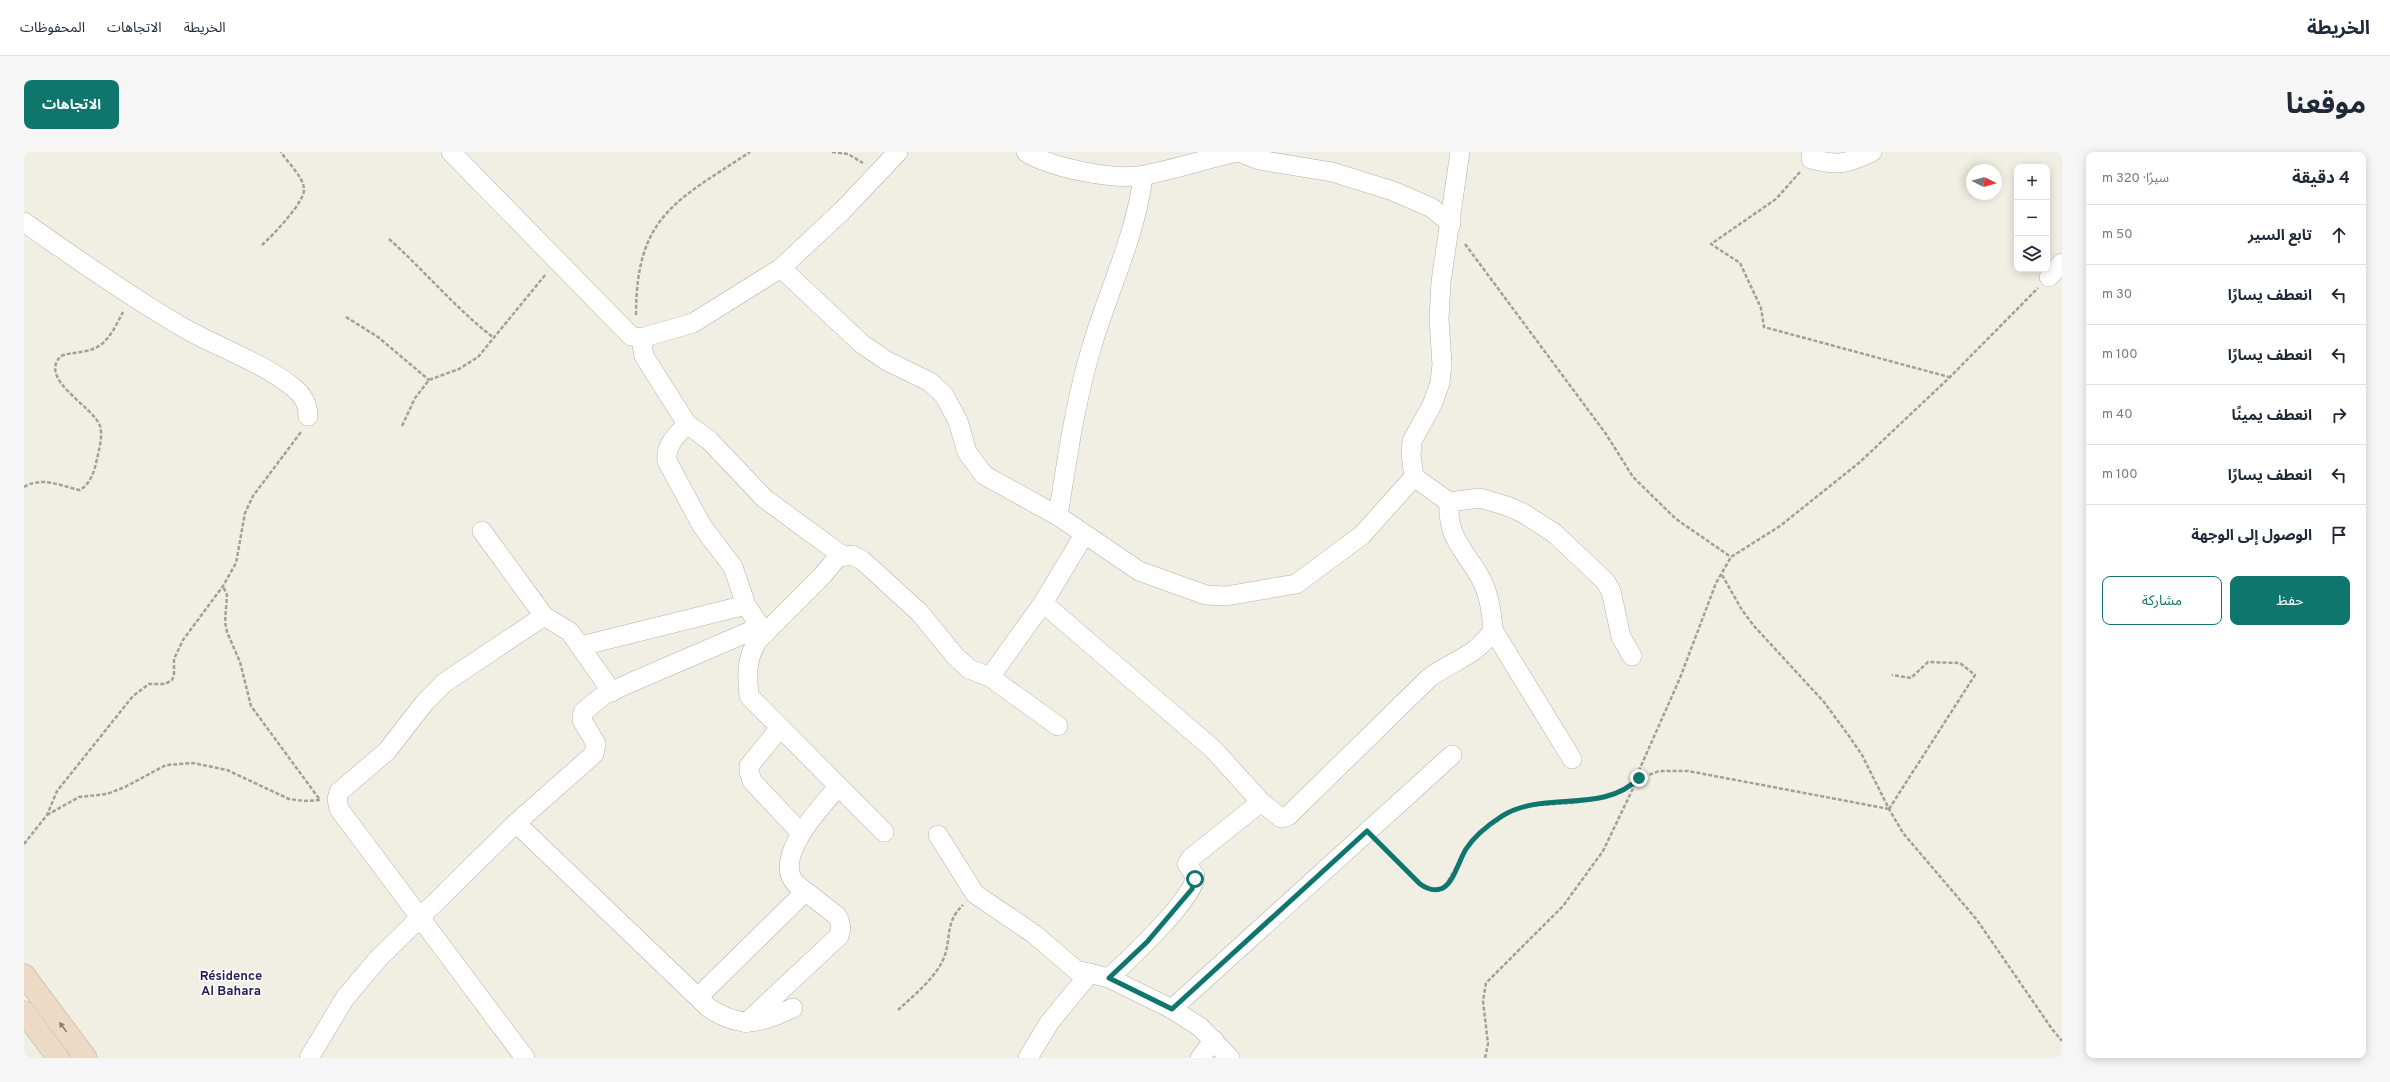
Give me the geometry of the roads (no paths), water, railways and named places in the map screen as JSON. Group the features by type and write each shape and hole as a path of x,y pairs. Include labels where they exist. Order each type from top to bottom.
{"main road":[{"path":"24,975 86,1058"},
{"path":"24,1012 58,1058"}],"street":[{"path":"452,152 628,334 639,338 693,323 781,268 842,211 898,152"},
{"path":"1026,152 1045,162 1074,170 1107,175 1144,176 1238,152 1259,160 1332,172 1393,191 1432,208 1451,224"},
{"path":"1460,152 1451,224 1441,282 1439,319 1442,364 1440,383 1432,405 1412,441 1411,454 1414,477 1449,502 1480,498 1507,506 1522,513 1554,533 1605,581 1613,598 1621,637 1632,656"},
{"path":"1811,156 1840,164 1852,162 1872,152"},
{"path":"1058,516 1075,420 1091,349 1136,216 1144,176"},
{"path":"24,222 132,295 184,328 263,368 293,388 304,398 308,406 308,416"},
{"path":"2049,277 2062,263"},
{"path":"781,268 862,344 887,361 930,382 944,395 958,421 967,452 984,475 1012,492 1058,516 1139,571 1206,595 1226,596 1296,584 1362,535 1414,477"},
{"path":"639,338 644,356 687,424 709,440 766,499 844,556"},
{"path":"687,424 669,444 666,453 667,461 702,526 733,567 746,606 762,630"},
{"path":"1449,502 1448,517 1452,532 1457,546 1481,580 1492,617 1493,630 1572,759"},
{"path":"482,531 544,616 570,632 612,692"},
{"path":"990,677 1043,603 1084,535"},
{"path":"309,1058 331,1018 361,978 516,823 594,754 596,747 595,741 582,720 582,714 604,695 762,630 822,576 836,558 844,556 857,557 867,564 920,613 955,656 969,669 990,677 1058,726"},
{"path":"1043,603 1212,749 1261,802 1280,818 1288,816 1429,678 1440,670 1479,649 1493,630"},
{"path":"581,646 746,606"},
{"path":"525,1058 339,809 338,796 386,750 425,702 444,683 544,616"},
{"path":"762,630 752,649 747,672 749,696 884,832"},
{"path":"780,728 749,766 749,772 752,781 800,833"},
{"path":"1172,1009 1452,755"},
{"path":"746,1023 839,936 841,927 837,916 805,892 793,881 790,874 792,857 800,833 838,787"},
{"path":"1109,978 1147,942 1192,889 1195,876 1187,864 1191,858 1261,802"},
{"path":"516,823 698,997 720,1015 746,1023 754,1023 794,1008"},
{"path":"938,835 975,894 1034,934 1076,970 1109,978 1172,1009 1214,1040 1230,1058"},
{"path":"698,997 805,892"},
{"path":"1028,1058 1049,1023 1090,973"},
{"path":"1200,1058 1214,1040"}],"district":[{"name":"Résidence Al Bahara","path":"231,982"}]}
